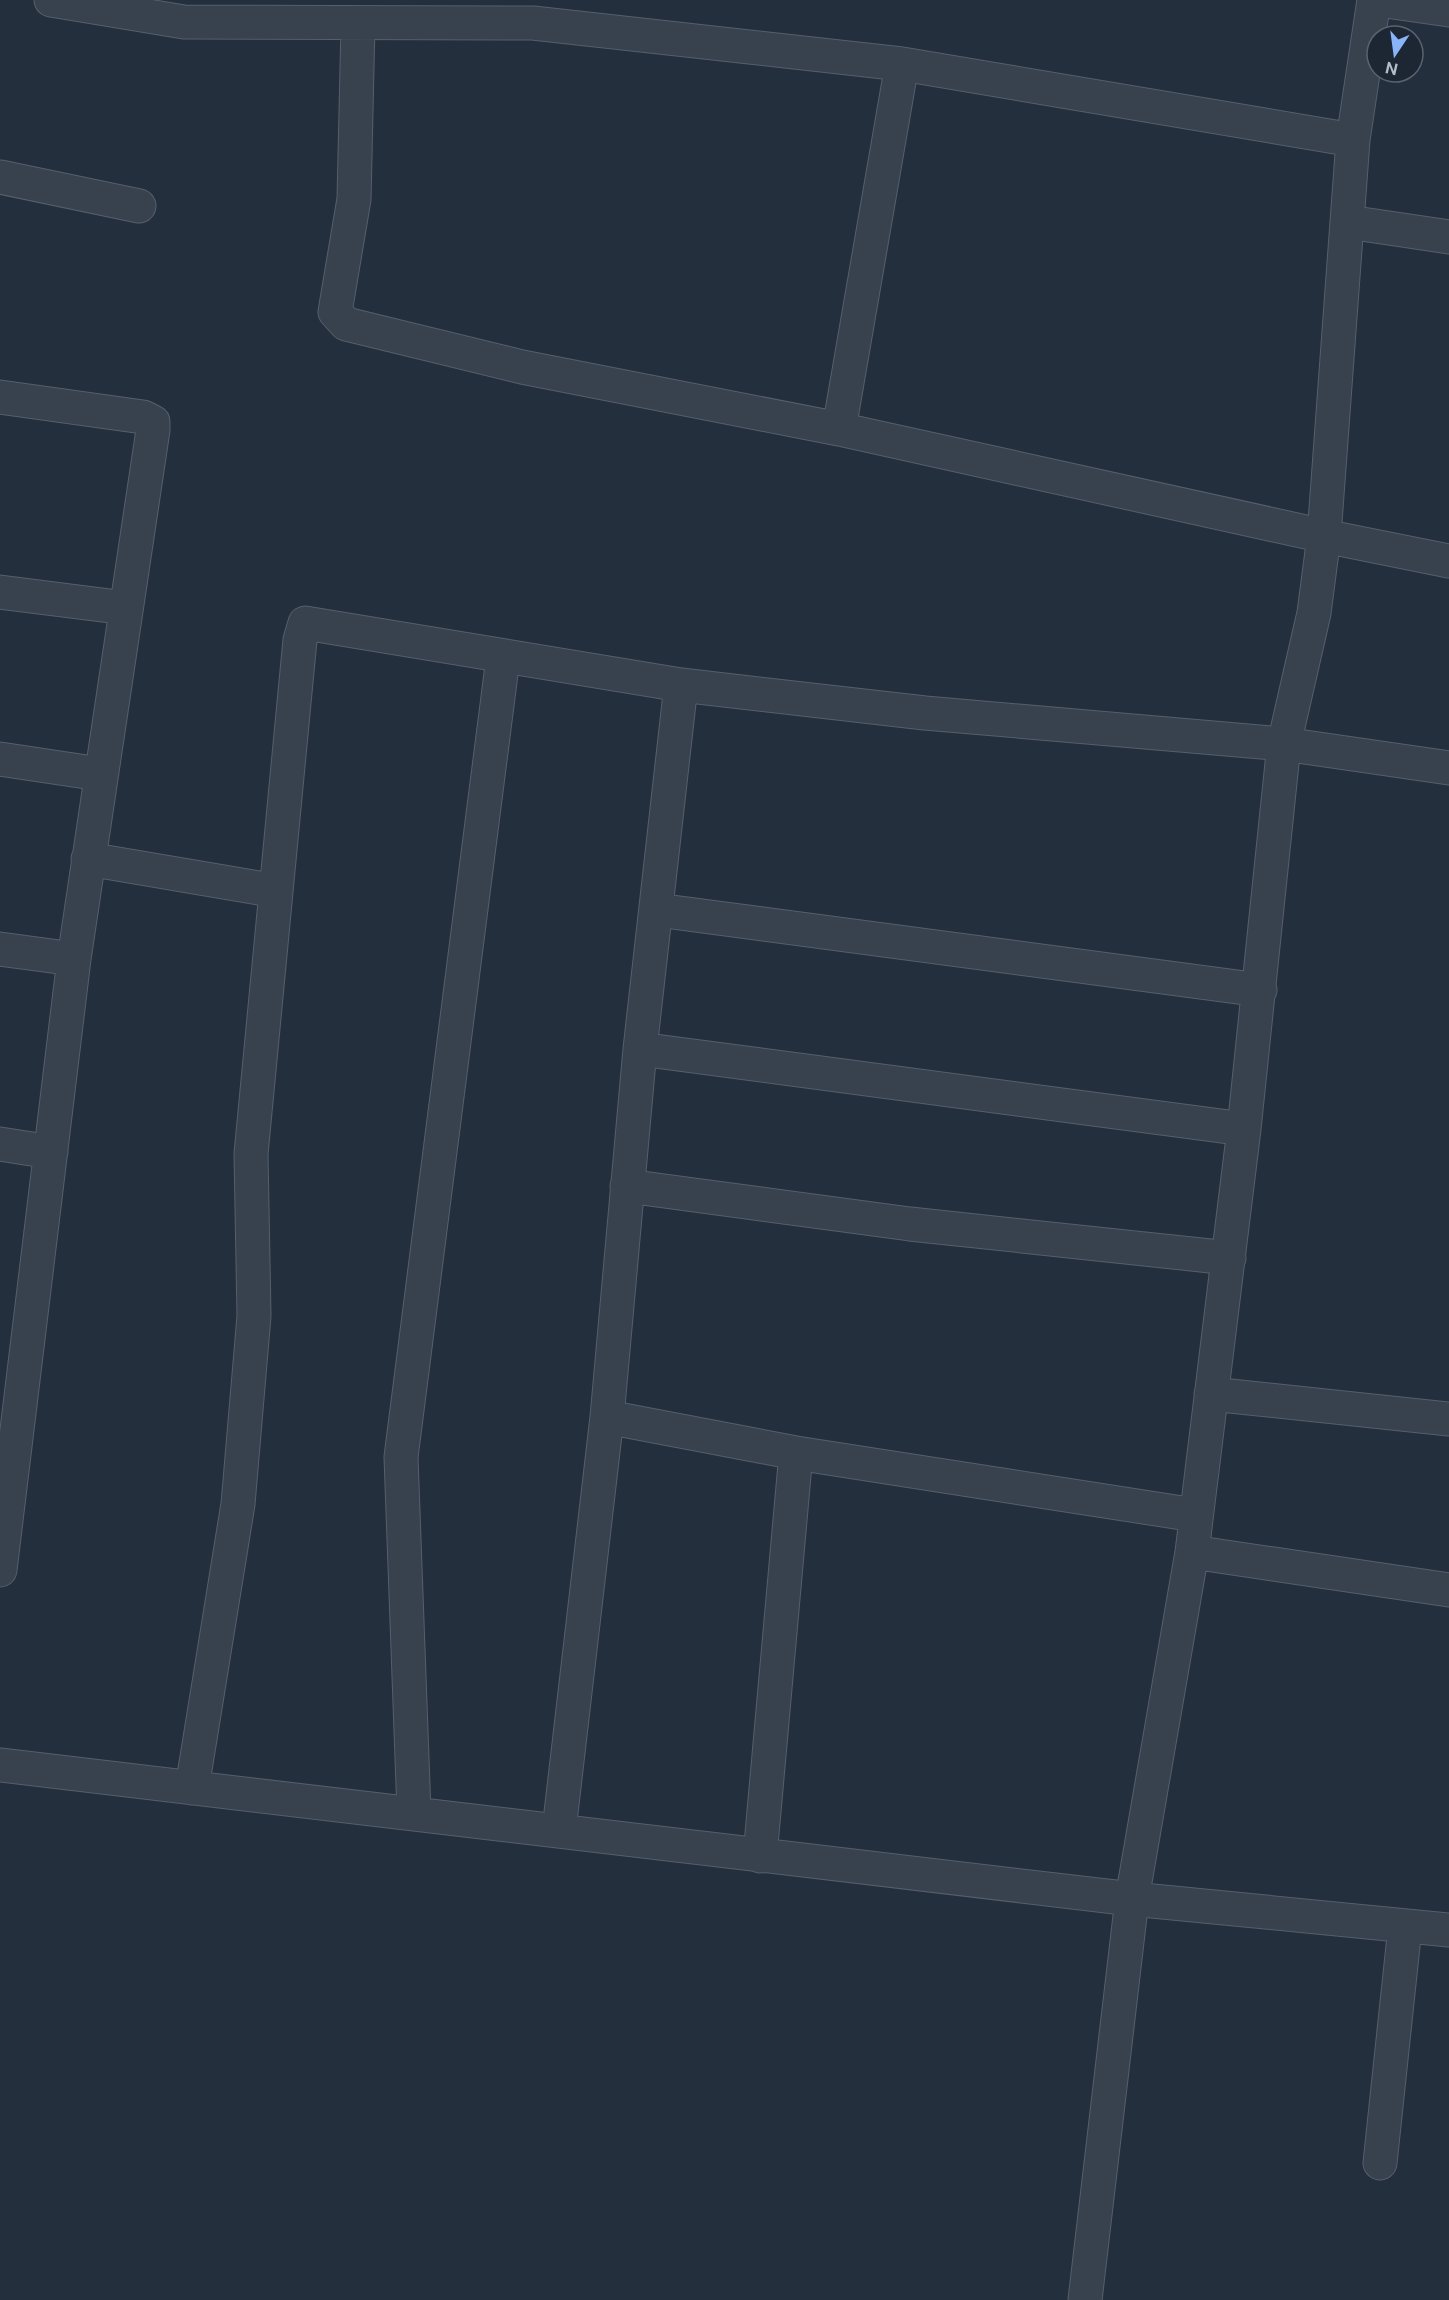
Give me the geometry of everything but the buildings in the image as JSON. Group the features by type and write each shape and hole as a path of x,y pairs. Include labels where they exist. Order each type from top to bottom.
{"street":[{"path":"51,0 184,22 533,23 902,64 1353,140"},
{"path":"1085,2300 1132,1899 1192,1552 1260,990 1284,744 1314,613 1324,536 1353,140 1374,0"},
{"path":"1379,0 1449,10"},
{"path":"358,24 354,199 335,312 346,324 522,368 839,429 1324,536 1449,561"},
{"path":"839,429 902,64"},
{"path":"0,177 139,206"},
{"path":"1348,222 1449,237"},
{"path":"0,397 143,417 153,422 74,959 51,1152 14,1345 1,1553"},
{"path":"0,592 126,608"},
{"path":"192,1788 238,1504 254,1316 251,1154 300,640 305,623 503,658 681,685 925,713 1284,744 1449,768"},
{"path":"414,1813 401,1457 503,658"},
{"path":"559,1830 607,1417 640,1049 681,685"},
{"path":"0,759 100,774"},
{"path":"88,859 276,891"},
{"path":"657,910 1260,990"},
{"path":"0,949 74,959"},
{"path":"640,1049 1244,1129"},
{"path":"0,1144 51,1152"},
{"path":"627,1186 910,1224 1229,1258"},
{"path":"1211,1394 1449,1419"},
{"path":"607,1417 796,1453 1195,1515"},
{"path":"760,1856 796,1453"},
{"path":"1192,1552 1449,1590"},
{"path":"0,1765 1132,1899 1449,1930"},
{"path":"1380,2163 1406,1927"}]}
